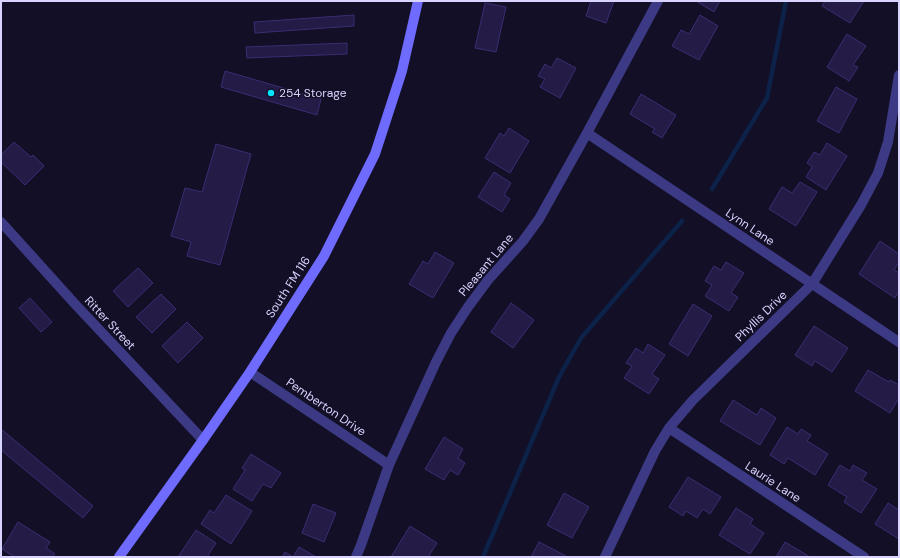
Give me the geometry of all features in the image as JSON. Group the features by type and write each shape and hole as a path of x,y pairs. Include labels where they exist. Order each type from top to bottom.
{"main road":[{"name":"South FM 116","path":"119,557 250,372 324,256 375,154 402,71 418,1"}],"street":[{"name":"Pleasant Lane","path":"356,557 389,465 436,362 468,307 488,280 523,241 539,219 658,1"},
{"name":"Phyllis Drive","path":"605,557 655,451 669,428 693,400 812,284 861,205 878,173 888,142 897,102 899,75"},
{"name":"Lynn Lane","path":"587,133 899,342"},
{"name":"Ritter Street","path":"1,222 75,304 203,440"},
{"name":"Pemberton Drive","path":"250,372 389,465"},
{"name":"Laurie Lane","path":"669,428 864,557"}],"building":[{"path":"591,1 614,1 606,23 586,16"},
{"path":"696,1 720,1 714,12"},
{"path":"825,1 864,1 850,23 822,6"},
{"path":"485,3 506,7 496,52 475,48"},
{"path":"354,15 354,26 255,33 254,22"},
{"path":"700,15 718,26 699,60 672,46 681,30 689,34"},
{"path":"847,34 866,46 853,65 858,67 849,81 827,67"},
{"name":"254 Storage","path":"347,43 347,54 247,58 246,47"},
{"path":"557,58 576,68 560,98 540,87 545,79 538,76 545,64 551,68"},
{"name":"254 Storage","path":"225,71 321,99 317,115 221,87"},
{"path":"836,87 857,99 839,133 817,121"},
{"path":"641,94 676,115 662,138 652,132 655,129 630,114"},
{"path":"509,128 529,141 510,173 485,158 500,133 504,136"},
{"path":"14,142 31,157 33,155 44,166 25,185 1,162 1,155"},
{"path":"827,143 847,156 826,190 806,177 812,167 807,163 814,152 820,155"},
{"path":"216,144 251,154 220,265 187,256 191,242 171,236 185,188 202,192"},
{"path":"494,172 511,183 504,195 510,199 502,212 478,197"},
{"path":"800,182 817,192 796,226 769,209 782,187 792,193"},
{"path":"880,241 899,254 899,262 894,270 899,273 899,291 895,298 859,274"},
{"path":"435,252 454,263 433,298 409,284 423,261 428,264"},
{"path":"726,262 744,273 731,293 738,297 729,311 705,296 712,285 705,281 714,266 721,270"},
{"path":"138,268 153,283 128,307 113,291"},
{"path":"161,294 176,309 152,333 136,317"},
{"path":"30,298 52,322 41,332 19,308"},
{"path":"511,303 534,320 513,348 491,332"},
{"path":"693,304 712,316 688,356 669,344"},
{"path":"187,322 203,338 178,363 162,346"},
{"path":"814,326 848,348 832,372 815,361 812,366 795,355"},
{"path":"648,344 665,355 652,374 659,379 649,394 624,378 632,366 626,363 636,348 643,353"},
{"path":"868,370 889,382 890,380 899,385 899,398 890,413 855,391"},
{"path":"733,400 757,415 761,408 776,418 760,445 720,421"},
{"path":"787,427 798,434 801,429 811,435 807,441 828,454 815,475 788,458 784,464 770,455"},
{"path":"1,429 93,506 83,518 1,450"},
{"path":"444,437 463,449 458,458 465,463 458,475 450,470 444,480 425,469"},
{"path":"251,454 281,473 271,488 263,484 252,501 233,489 245,470 242,468"},
{"path":"840,465 850,471 853,465 867,473 862,480 877,489 861,513 844,502 847,497 828,485"},
{"path":"688,477 721,497 710,514 703,509 697,518 686,511 683,516 669,507"},
{"path":"564,493 589,507 572,538 547,525"},
{"path":"226,495 252,511 231,544 201,524 210,510 214,513"},
{"path":"888,503 899,510 899,539 875,524"},
{"path":"313,504 336,513 324,542 302,533"},
{"path":"736,508 753,519 750,524 764,533 750,554 719,535"},
{"path":"18,522 50,542 46,548 55,554 52,557 14,557 2,549"},
{"path":"410,526 437,543 428,557 391,557"},
{"path":"196,530 216,543 207,557 178,557"},
{"path":"539,542 566,556 531,557"},
{"path":"785,542 810,557 776,557"},
{"path":"299,547 316,557 293,557"},
{"path":"285,552 293,557 282,557"}],"waterway":[{"path":"712,189 767,98 786,1"},
{"path":"483,557 559,377 581,338 682,221"}],"place":[{"name":"254 Storage","path":"271,93"}]}
